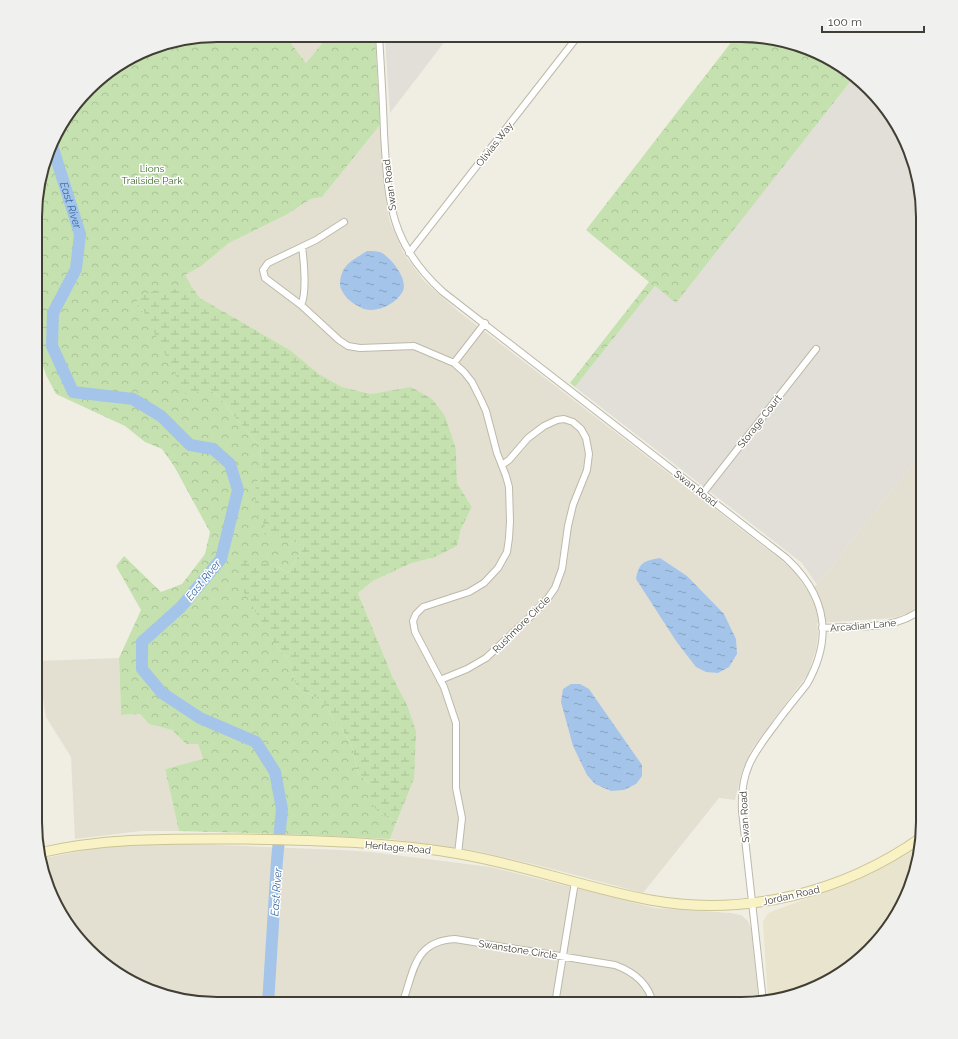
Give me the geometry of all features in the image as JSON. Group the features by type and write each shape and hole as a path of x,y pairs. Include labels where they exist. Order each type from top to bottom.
{"main road":[{"name":"Heritage Road","path":"44,852 84,844 157,838 298,840 409,847 511,864 627,895 676,904 707,905 752,903"},
{"name":"Jordan Road","path":"752,903 796,896 830,885 858,874 880,863 915,841"}],"street":[{"name":"Swan Road","path":"379,42 388,192 395,221 402,239 416,263 433,283 786,558 800,571 818,602 822,628 821,650 814,672 807,684 759,746 744,776 741,793 762,996"},
{"name":"Olivias Way","path":"409,253 573,42"},
{"path":"344,222 324,236 268,263 263,272 267,280 301,305 339,340 348,346 360,348 414,346 454,363 466,375 483,404 508,487 510,515 509,544 504,560 492,576 481,585 469,592 426,606 417,612 413,618 415,632 449,700 456,726 456,788 462,818 458,854"},
{"path":"301,305 304,296 304,261 302,247"},
{"path":"454,363 485,323"},
{"name":"Storage Court","path":"703,493 816,349"},
{"name":"Rushmore Circle","path":"440,680 467,669 486,658 536,611 555,588 562,569 568,526 573,505 588,470 589,454 586,438 581,429 573,422 567,420 557,420 544,426 528,438 502,466"},
{"name":"Arcadian Lane","path":"822,628 893,624 911,617 916,613"},
{"path":"556,997 576,882"},
{"name":"Swanstone Circle","path":"404,997 416,960 428,947 440,941 446,940 460,940 615,965 624,968 639,978 651,997"}],"shaded area":[{"path":"290,42 323,42 306,63"},
{"path":"385,42 444,42 390,113"},
{"path":"829,65 848,78 865,93 887,120 903,150 915,194 916,460 817,585 802,563 575,387 655,286 676,302 850,82"},
{"path":"380,125 383,179 390,222 404,254 424,281 458,311 780,559 794,571 807,590 817,585 916,460 916,608 909,613 893,618 817,623 818,633 816,650 808,674 752,749 742,771 735,800 719,798 643,893 477,851 390,839 414,779 407,705 393,678 358,593 373,581 409,564 435,557 457,546 461,529 472,507 457,483 456,449 411,388 371,394 342,387 319,374 290,350 200,298 184,275 200,267 229,243 286,215 311,199 322,197"},
{"path":"119,658 121,715 140,714 149,724 172,730 186,744 198,744 203,760 165,769 179,831 141,831 75,839 71,757 46,717 42,692 42,661"},
{"path":"171,843 371,852 491,867 655,908 741,915 748,921 751,929 758,997 205,997 183,994 150,984 129,974 110,961 85,937 65,910 55,889 46,858 101,847"},
{"path":"914,849 907,878 898,900 880,929 865,946 848,961 829,974 797,988 768,995 763,922 768,913 861,878"}],"green space":[{"name":"Lions Trailside Park","path":"290,42 306,63 323,42 375,42 380,125 322,197 311,199 286,215 229,243 200,267 185,275 192,287 182,292 136,303 210,390 219,396 260,447 262,475 283,541 292,541 304,546 288,573 275,565 274,643 289,661 297,688 323,701 335,723 342,729 352,747 358,773 370,785 380,814 397,821 390,839 179,831 165,769 203,759 198,744 186,744 172,730 149,724 140,714 121,715 119,658 141,610 116,566 124,556 161,592 182,584 205,554 210,532 174,466 162,449 145,442 125,426 56,394 46,375 42,362 43,194 51,161 60,139 78,110 93,93 110,78 139,60 161,51 194,43"},
{"path":"731,42 764,43 797,51 829,65 850,82 676,303 655,286 575,387 570,383 649,282 586,230"},
{"path":"167,286 182,292 192,287 200,298 290,350 319,374 342,387 371,394 411,387 432,399 445,416 456,449 457,483 472,507 461,529 457,546 435,557 409,564 373,581 358,593 393,678 407,705 416,731 414,779 397,821 380,814 368,799 370,785 358,773 352,747 342,729 335,723 323,701 297,688 289,661 274,643 235,577 241,561 275,565 288,573 304,546 292,541 283,541 261,533 265,526 255,511 256,482 262,475 260,447 219,396 210,390 185,394 144,312 136,304 138,297"}],"water":[{"path":"367,251 379,252 386,256 394,264 401,275 404,286 403,291 396,300 375,310 364,309 353,303 349,300 340,287 341,277 345,267"},
{"path":"660,558 687,576 724,614 736,639 737,654 729,667 718,673 706,672 696,667 676,641 636,579 637,573 643,563"},
{"path":"571,684 580,684 589,689 642,765 642,776 636,784 624,790 611,791 595,784 587,775 573,746 561,702 563,689"}],"waterway":[{"name":"East River","path":"54,152 80,234 76,269 53,313 52,346 73,392 133,399 161,416 190,445 213,449 230,464 238,490 221,559 181,607 142,642 142,669 162,693 200,718 256,742 275,772 282,809 277,860 268,997"}]}
